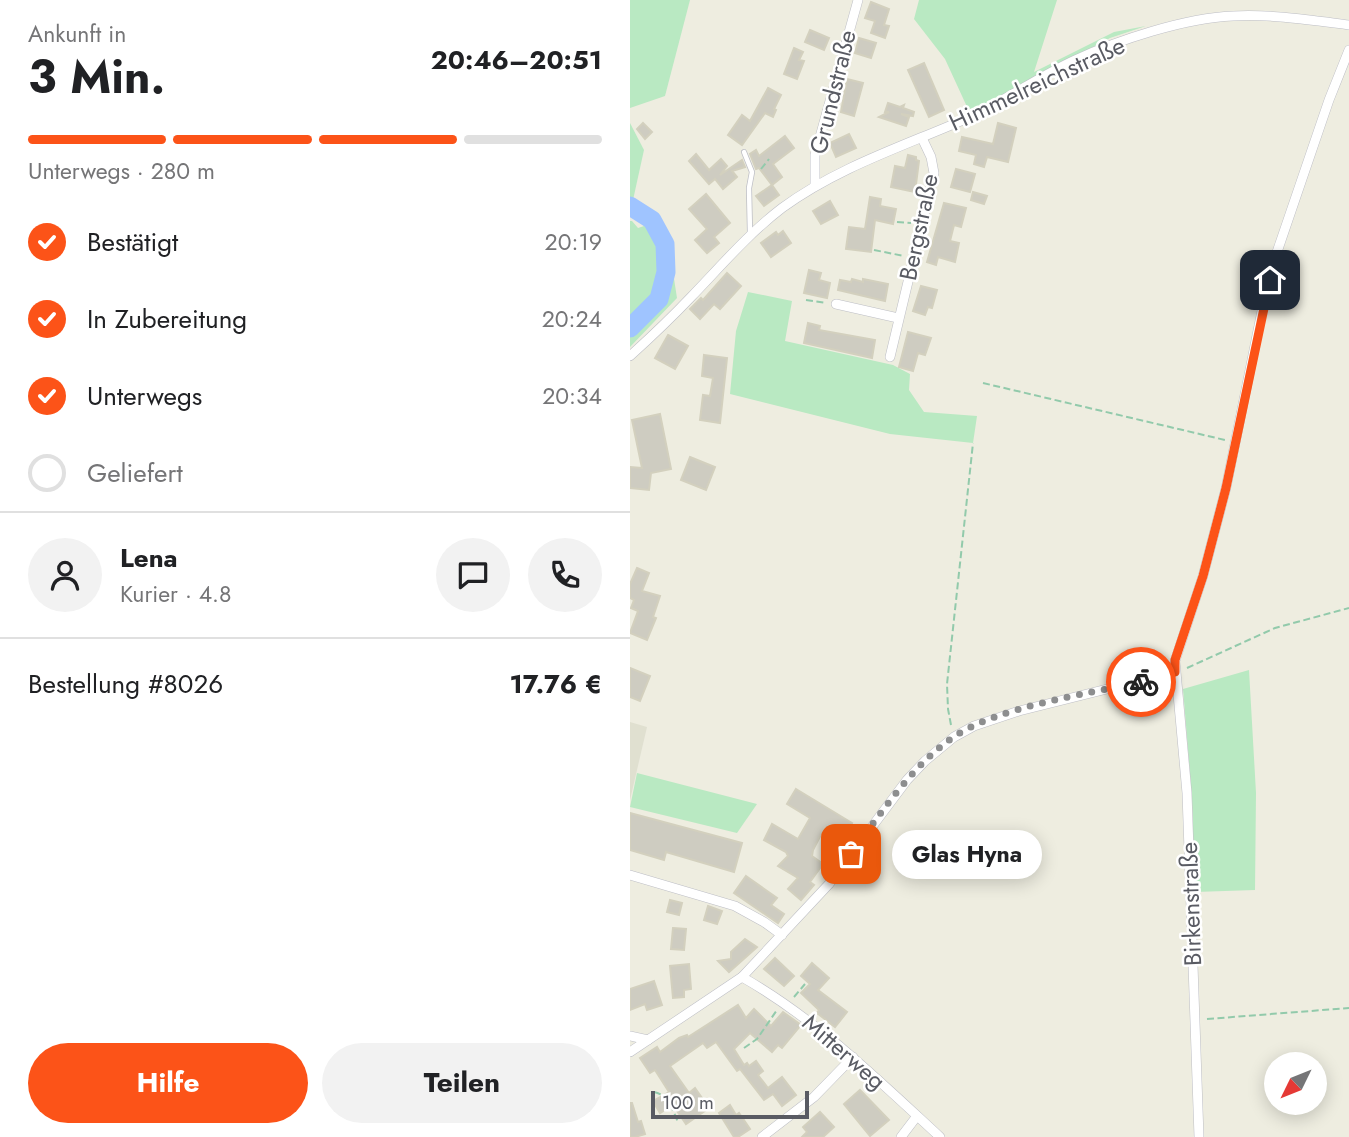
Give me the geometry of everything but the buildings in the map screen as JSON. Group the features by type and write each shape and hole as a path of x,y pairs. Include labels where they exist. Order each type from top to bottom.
{"street":[{"name":"Grundstraße","path":"816,186 815,155 858,0"},
{"name":"Himmelreichstraße","path":"630,356 750,234 816,186 860,162 922,138 1003,100 1072,61 1111,44 1195,20 1267,16 1349,25"},
{"name":"Birkenstraße","path":"1199,1137 1187,793 1175,660 1203,576 1236,442 1276,255 1349,50"},
{"name":"Bergstraße","path":"890,357 934,173 931,157 922,138"},
{"path":"836,304 898,318"},
{"path":"630,1052 742,977 829,884 881,813 925,761 954,737 974,726 1028,708 1175,672"},
{"path":"630,875 735,906 782,935"},
{"name":"Mitterweg","path":"742,977 784,1002 852,1057 940,1137"},
{"path":"630,1036 648,1040"},
{"path":"762,1137 814,1097 852,1057"},
{"path":"901,1137 917,1116"}],"lane":[{"path":"744,152 750,165 751,177 748,220 750,234"}],"path":[{"path":"751,177 769,159"},
{"path":"897,222 922,226"},
{"path":"874,250 914,258"},
{"path":"806,300 836,304"},
{"path":"983,383 1236,442"},
{"path":"954,737 948,709 947,684 973,443"},
{"path":"1175,672 1275,628 1349,608"},
{"path":"744,1048 757,1039 784,1002 805,984"},
{"path":"1195,1019 1349,1007"},
{"path":"654,1092 669,1101 678,1122"}],"shaded area":[{"path":"630,722 647,727 630,800"}],"green space":[{"path":"630,0 690,0 665,96 630,108"},
{"path":"919,0 1057,0 1034,72 1114,32 1146,26 1110,38 976,109 968,109 945,59 914,19"},
{"path":"630,123 644,150 633,200 630,199"},
{"path":"630,221 638,228 647,225 666,227 677,298 630,347"},
{"path":"748,292 792,301 785,341 893,365 910,374 909,390 924,412 977,416 973,443 890,434 730,394 736,331"},
{"path":"1249,670 1256,793 1255,890 1195,892 1192,798 1183,689"},
{"path":"637,773 757,804 737,833 630,807"}],"waterway":[{"path":"630,206 652,220 665,244 666,272 659,299 630,328"}],"way so far":[{"path":"851,854 908,780 925,761 954,737 994,718 1033,706 1141,682"}],"place":[{"name":"Glas Hyna","path":"851,854"}],"route":[{"path":"1141,682 1175,672 1175,660 1203,576 1226,488 1270,280"}]}
